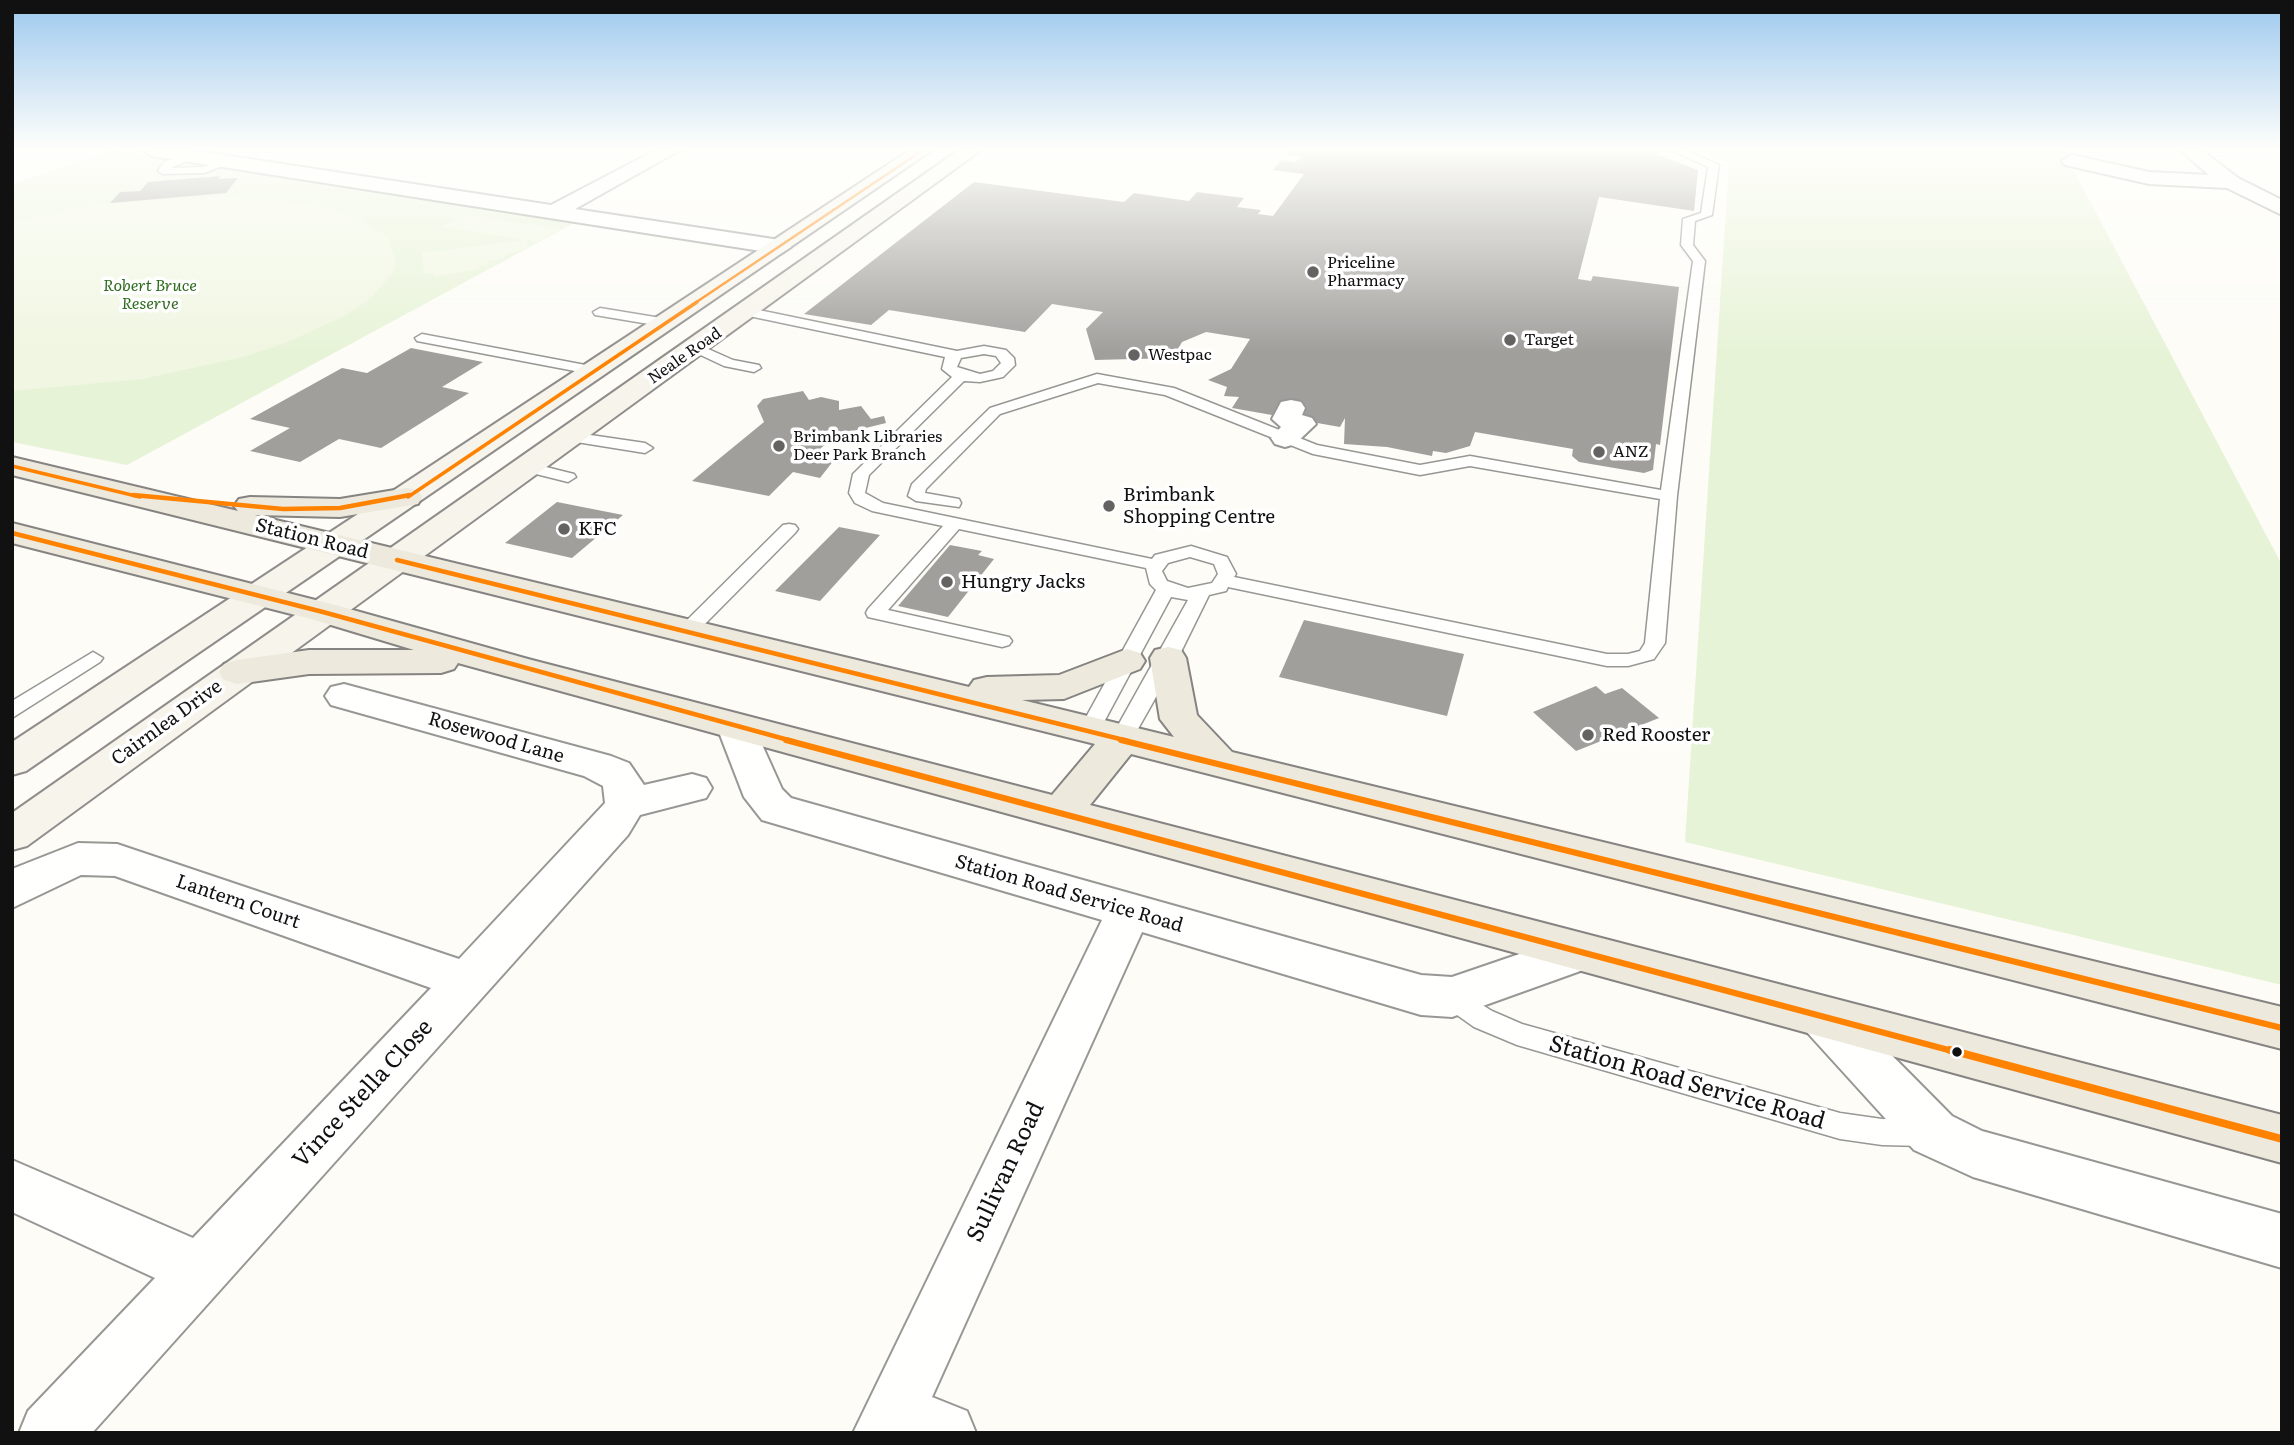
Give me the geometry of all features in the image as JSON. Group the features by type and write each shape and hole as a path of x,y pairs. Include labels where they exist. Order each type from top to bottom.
{"main road":[{"name":"Station Road","path":"12,466 922,688 2282,1028"},
{"path":"146,498 315,509 340,508 407,497"},
{"path":"12,533 323,612 736,727 2282,1139"},
{"path":"1168,658 1179,719 1220,763"},
{"path":"237,672 309,662 364,660 436,660 517,668"},
{"path":"922,688 1027,690 1064,687 1127,662"},
{"path":"1061,813 1106,734"}],"street":[{"path":"589,217 780,247"},
{"name":"Neale Road","path":"257,596 824,217"},
{"name":"Neale Road","path":"397,560 879,217"},
{"path":"697,304 748,312"},
{"path":"1285,438 1302,424 1286,419 1291,408"},
{"name":"Cairnlea Drive","path":"12,835 397,560"},
{"path":"12,761 257,596"},
{"name":"Rosewood Lane","path":"344,696 597,766 615,773 623,782 626,804"},
{"name":"Station Road Service Road","path":"736,727 765,797 777,809 1421,995 1452,997 1581,952"},
{"path":"626,804 692,788"},
{"name":"Vince Stella Close","path":"50,1433 613,824 626,804"},
{"name":"Lantern Court","path":"12,891 39,874 78,859 117,860 467,981"},
{"name":"Sullivan Road","path":"908,1426 1129,912"},
{"name":"Station Road Service Road","path":"1822,1016 1933,1133 1973,1153 2282,1241"},
{"path":"12,1185 201,1270"}],"lane":[{"path":"1225,581 1607,660 1647,656 1655,643 1669,496 1699,261 1687,245 1689,219 1696,217"},
{"path":"600,312 667,323"},
{"path":"748,312 957,355 984,350 1000,353 1009,361 1009,365 998,374 980,378 961,376 954,373 948,364 957,355"},
{"path":"422,338 596,371"},
{"path":"696,348 729,363 754,368"},
{"path":"961,376 861,474 857,493 878,507 1155,565 1169,555 1203,553 1221,561 1227,574 1219,587 1200,594 1177,593 1166,589 1154,578 1155,565"},
{"path":"953,503 916,496 918,488 995,411 1097,378 1169,391 1313,449 1420,470 1470,461 1669,496"},
{"path":"570,437 645,448"},
{"path":"526,467 568,477"},
{"path":"955,523 875,613 1002,641"},
{"path":"687,631 789,529"},
{"path":"1106,734 1127,662 1166,589"},
{"path":"1106,734 1168,658 1200,594"},
{"path":"12,711 93,658"},
{"name":"Station Road Service Road","path":"1452,997 1483,1019 1517,1034 1840,1126 1882,1132 1933,1133"}],"green space":[{"name":"Robert Bruce Reserve","path":"12,217 547,217 576,222 127,465 12,442"},
{"path":"32,217 357,217 387,236 396,261 392,274 370,299 344,316 288,342 247,356 143,379 12,391 12,221"},
{"path":"461,217 482,217 560,229 537,242 527,240 528,248 504,255 505,259 488,261 489,265 479,266 480,269 434,277 433,273 424,274 422,253 525,240 442,227"},
{"path":"1725,217 2099,217 2282,565 2282,985 1685,842"}],"building":[{"path":"928,217 1594,217 1578,279 1591,281 1593,276 1679,287 1660,445 1656,444 1653,470 1644,473 1579,462 1572,456 1573,449 1475,432 1470,446 1446,453 1433,451 1432,456 1387,447 1344,444 1345,418 1340,427 1232,408 1239,397 1224,396 1227,387 1208,380 1231,369 1250,339 1206,332 1182,342 1173,358 1095,360 1086,329 1103,312 1052,304 1025,332 889,310 871,325 804,314"},
{"path":"411,348 483,362 442,387 469,393 381,448 339,439 300,462 250,451 290,428 250,419 342,368 367,373"},
{"name":"Brimbank Libraries Deer Park Branch","path":"803,391 809,400 821,397 839,401 839,410 861,406 871,419 884,416 886,423 837,435 810,457 834,460 820,478 793,472 769,496 692,481 764,422 757,406 763,399"},
{"name":"KFC","path":"557,502 623,515 572,558 505,543"},
{"path":"839,527 880,535 820,601 775,591"},
{"name":"Hungry Jacks","path":"950,545 982,551 978,555 994,559 948,617 898,606"},
{"path":"1304,620 1464,654 1447,716 1279,677"},
{"name":"Red Rooster","path":"1596,686 1605,694 1622,688 1659,718 1576,751 1533,712"}],"transit line":[{"path":"12,466 146,498 283,509 340,508 407,497 823,217"},
{"path":"12,533 323,612 517,668 2282,1139"},
{"path":"397,560 2282,1028"}],"place":[{"name":"Priceline Pharmacy","path":"1313,272"},
{"name":"Target","path":"1510,340"},
{"name":"Westpac","path":"1134,355"},
{"name":"Brimbank Libraries Deer Park Branch","path":"779,446"},
{"name":"ANZ","path":"1599,452"},
{"name":"Brimbank Shopping Centre","path":"1109,506"},
{"name":"KFC","path":"564,529"},
{"name":"Hungry Jacks","path":"947,582"},
{"name":"Red Rooster","path":"1588,735"}]}
